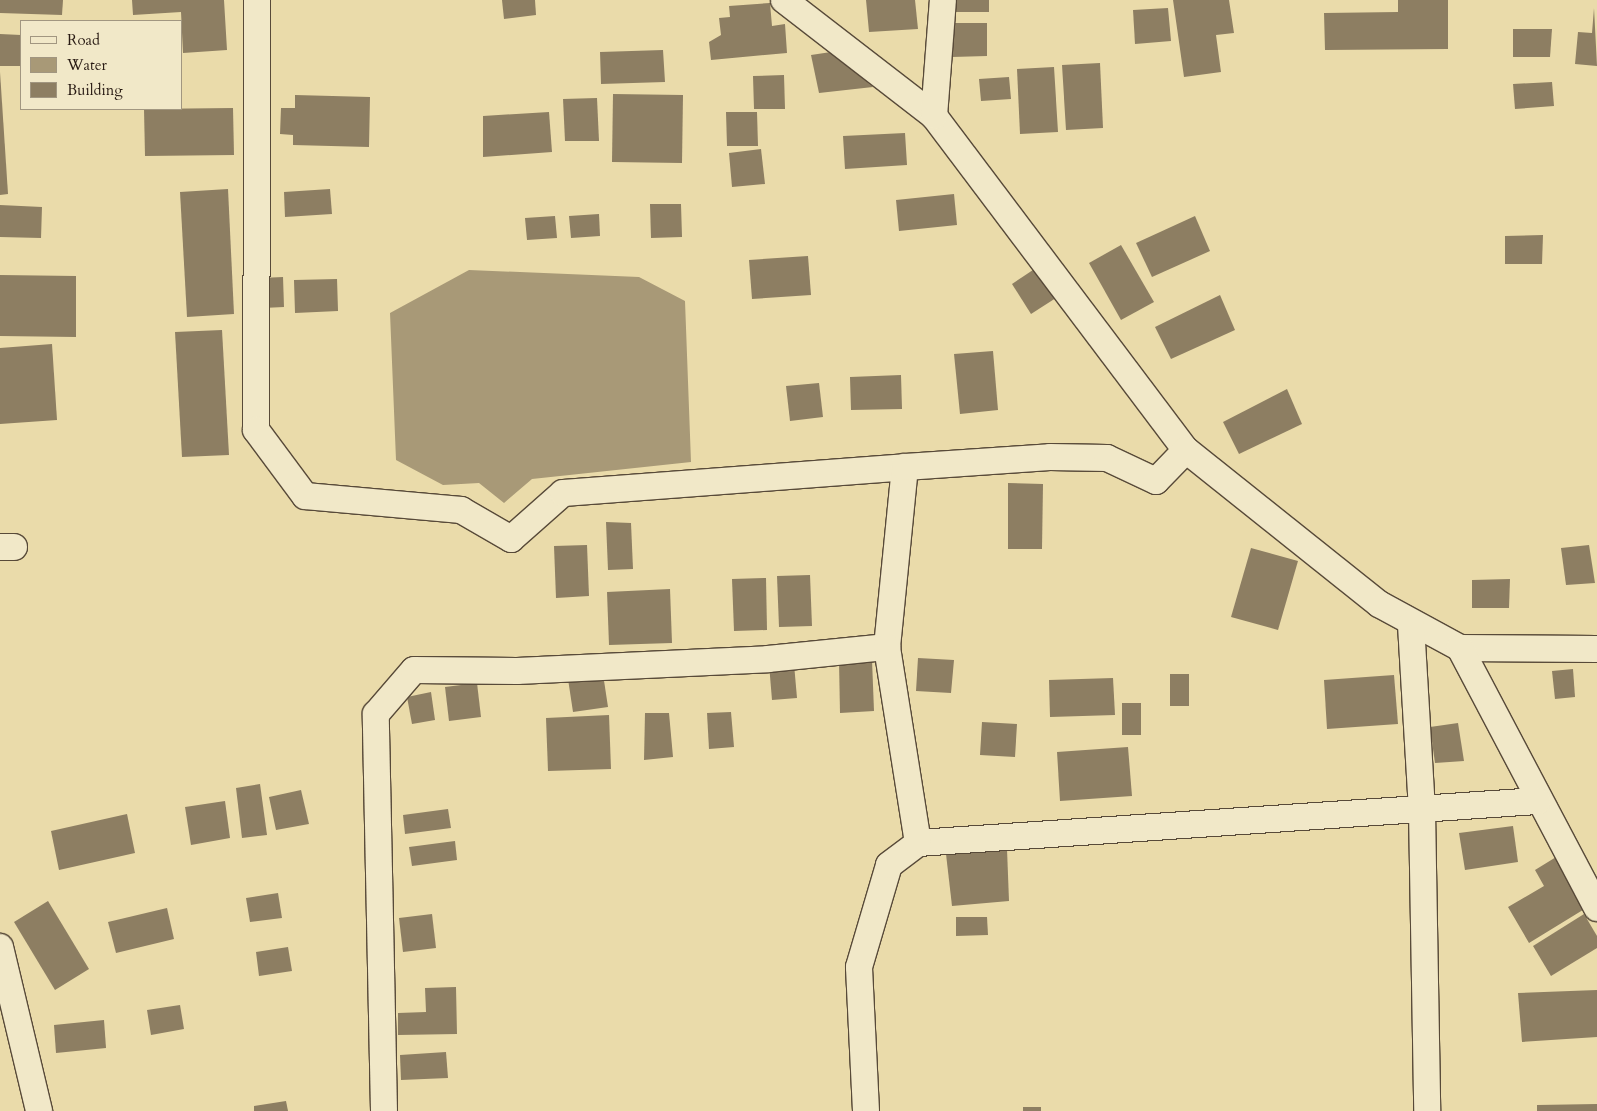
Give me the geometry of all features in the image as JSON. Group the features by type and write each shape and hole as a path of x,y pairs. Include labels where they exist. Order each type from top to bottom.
{"street":[{"path":"257,0 256,430 306,496 461,510 511,539 563,493 1050,456 1107,458 1156,481 1186,450"},
{"path":"784,0 934,116 1186,450 1379,604 1412,625 1460,648 1597,649"},
{"path":"934,116 943,0"},
{"path":"905,467 887,647 918,843"},
{"path":"1412,625 1422,810 1427,1111"},
{"path":"384,1111 376,714 414,670 517,671 768,659 887,647"},
{"path":"1460,648 1538,801 1597,908"},
{"path":"866,1111 859,968 889,865 918,843 1538,801"},
{"path":"0,947 40,1111"}],"water":[{"path":"469,270 639,277 685,301 691,462 532,479 504,503 479,483 443,485 396,460 390,313"}],"building":[{"path":"0,0 63,0 62,15 0,13"},
{"path":"132,0 224,0 227,50 183,53 181,12 133,15"},
{"path":"502,0 535,0 536,15 504,19"},
{"path":"866,0 915,0 918,29 869,32"},
{"path":"953,0 989,0 989,12 953,12"},
{"path":"1173,0 1229,0 1234,33 1216,35 1221,72 1184,77"},
{"path":"1398,0 1448,0 1448,49 1325,50 1324,13 1398,12"},
{"path":"770,3 772,26 785,24 787,53 711,60 709,42 721,35 719,18 730,17 729,6"},
{"path":"1168,8 1171,41 1135,44 1133,10"},
{"path":"1594,8 1597,66 1575,64 1578,32 1592,33"},
{"path":"952,23 987,23 987,56 952,57"},
{"path":"1513,29 1552,29 1550,57 1513,57"},
{"path":"0,34 20,35 20,66 0,66"},
{"path":"663,50 665,82 601,84 600,52"},
{"path":"831,52 873,87 819,93 811,55"},
{"path":"1100,63 1103,128 1066,130 1062,65"},
{"path":"1054,67 1058,132 1020,134 1017,69"},
{"path":"0,72 8,194 0,195"},
{"path":"784,75 785,109 754,109 753,76"},
{"path":"1009,77 1011,99 981,101 979,79"},
{"path":"1552,82 1554,106 1515,109 1513,84"},
{"path":"613,94 683,95 682,163 612,162"},
{"path":"295,95 370,97 369,147 293,145 293,135 280,134 281,108 295,108"},
{"path":"597,98 599,141 565,141 563,99"},
{"path":"233,108 234,155 145,156 144,110"},
{"path":"549,112 552,152 483,157 483,116"},
{"path":"726,112 757,112 758,146 727,146"},
{"path":"905,133 907,165 845,169 843,136"},
{"path":"761,149 765,184 732,187 729,153"},
{"path":"228,189 234,314 187,317 180,192"},
{"path":"330,189 332,214 285,217 284,192"},
{"path":"954,194 957,225 899,231 896,200"},
{"path":"650,204 681,204 682,237 651,238"},
{"path":"0,205 42,207 41,238 0,237"},
{"path":"599,214 600,236 571,238 569,216"},
{"path":"555,216 557,238 527,240 525,218"},
{"path":"1195,216 1210,251 1152,277 1136,243"},
{"path":"1543,235 1542,264 1505,264 1505,236"},
{"path":"1121,245 1154,302 1121,320 1089,263"},
{"path":"808,256 811,295 752,299 749,260"},
{"path":"1039,266 1059,296 1031,314 1012,284"},
{"path":"0,275 76,276 76,337 0,336"},
{"path":"283,277 284,307 263,308 261,278"},
{"path":"337,279 338,311 295,313 294,280"},
{"path":"1220,295 1235,330 1171,359 1155,327"},
{"path":"222,330 229,455 182,457 175,332"},
{"path":"52,344 57,420 0,424 0,348"},
{"path":"993,351 998,410 960,414 954,354"},
{"path":"901,375 902,409 851,410 850,377"},
{"path":"819,383 823,417 790,421 786,386"},
{"path":"1287,389 1302,424 1239,454 1223,422"},
{"path":"1008,483 1043,484 1042,549 1008,549"},
{"path":"606,522 631,523 633,569 608,570"},
{"path":"587,545 589,596 556,598 554,546"},
{"path":"1589,545 1595,583 1566,585 1561,548"},
{"path":"1251,548 1298,561 1278,630 1231,617"},
{"path":"810,575 812,626 779,627 777,576"},
{"path":"766,578 767,630 734,631 732,579"},
{"path":"1510,579 1509,608 1472,608 1472,580"},
{"path":"670,589 672,643 609,645 607,592"},
{"path":"918,658 954,660 951,693 916,691"},
{"path":"872,660 874,711 840,713 839,661"},
{"path":"769,664 794,664 797,698 772,700"},
{"path":"1573,669 1575,697 1555,699 1552,671"},
{"path":"603,674 608,707 573,712 568,679"},
{"path":"1170,674 1189,674 1189,706 1170,706"},
{"path":"1394,675 1398,724 1327,729 1324,680"},
{"path":"1113,678 1115,715 1050,717 1049,680"},
{"path":"477,683 481,717 449,721 445,687"},
{"path":"431,692 435,720 412,724 407,697"},
{"path":"1122,703 1141,703 1141,735 1122,735"},
{"path":"731,712 734,747 709,749 707,713"},
{"path":"645,713 669,713 673,757 644,760"},
{"path":"609,715 611,769 548,771 546,718"},
{"path":"982,722 1017,724 1015,757 980,755"},
{"path":"1458,723 1464,761 1435,763 1430,727"},
{"path":"1128,747 1132,796 1060,801 1057,752"},
{"path":"260,784 267,835 242,838 236,788"},
{"path":"301,790 309,824 276,830 269,797"},
{"path":"225,801 230,838 191,845 185,807"},
{"path":"448,809 451,828 405,834 403,815"},
{"path":"127,814 135,853 59,870 51,831"},
{"path":"1513,826 1518,862 1465,870 1459,833"},
{"path":"455,841 457,860 412,866 409,847"},
{"path":"1007,849 1009,901 952,906 946,854"},
{"path":"1561,854 1591,905 1529,943 1508,907 1544,886 1535,870"},
{"path":"278,893 282,918 250,922 246,898"},
{"path":"48,901 89,969 55,990 14,922"},
{"path":"167,908 174,939 116,953 108,922"},
{"path":"432,914 436,948 403,952 399,918"},
{"path":"1584,914 1597,936 1597,948 1551,976 1533,946"},
{"path":"956,917 987,917 988,935 956,936"},
{"path":"288,947 292,971 259,976 256,952"},
{"path":"456,987 457,1034 398,1035 398,1013 426,1012 425,988"},
{"path":"1597,990 1597,1037 1522,1042 1518,993"},
{"path":"180,1005 184,1029 151,1035 147,1010"},
{"path":"104,1020 106,1048 56,1053 54,1025"},
{"path":"446,1052 448,1078 401,1080 400,1055"},
{"path":"286,1101 288,1111 254,1111 254,1106"},
{"path":"1597,1104 1597,1111 1537,1111 1537,1105"},
{"path":"1023,1107 1041,1107 1041,1111 1023,1111"}]}
